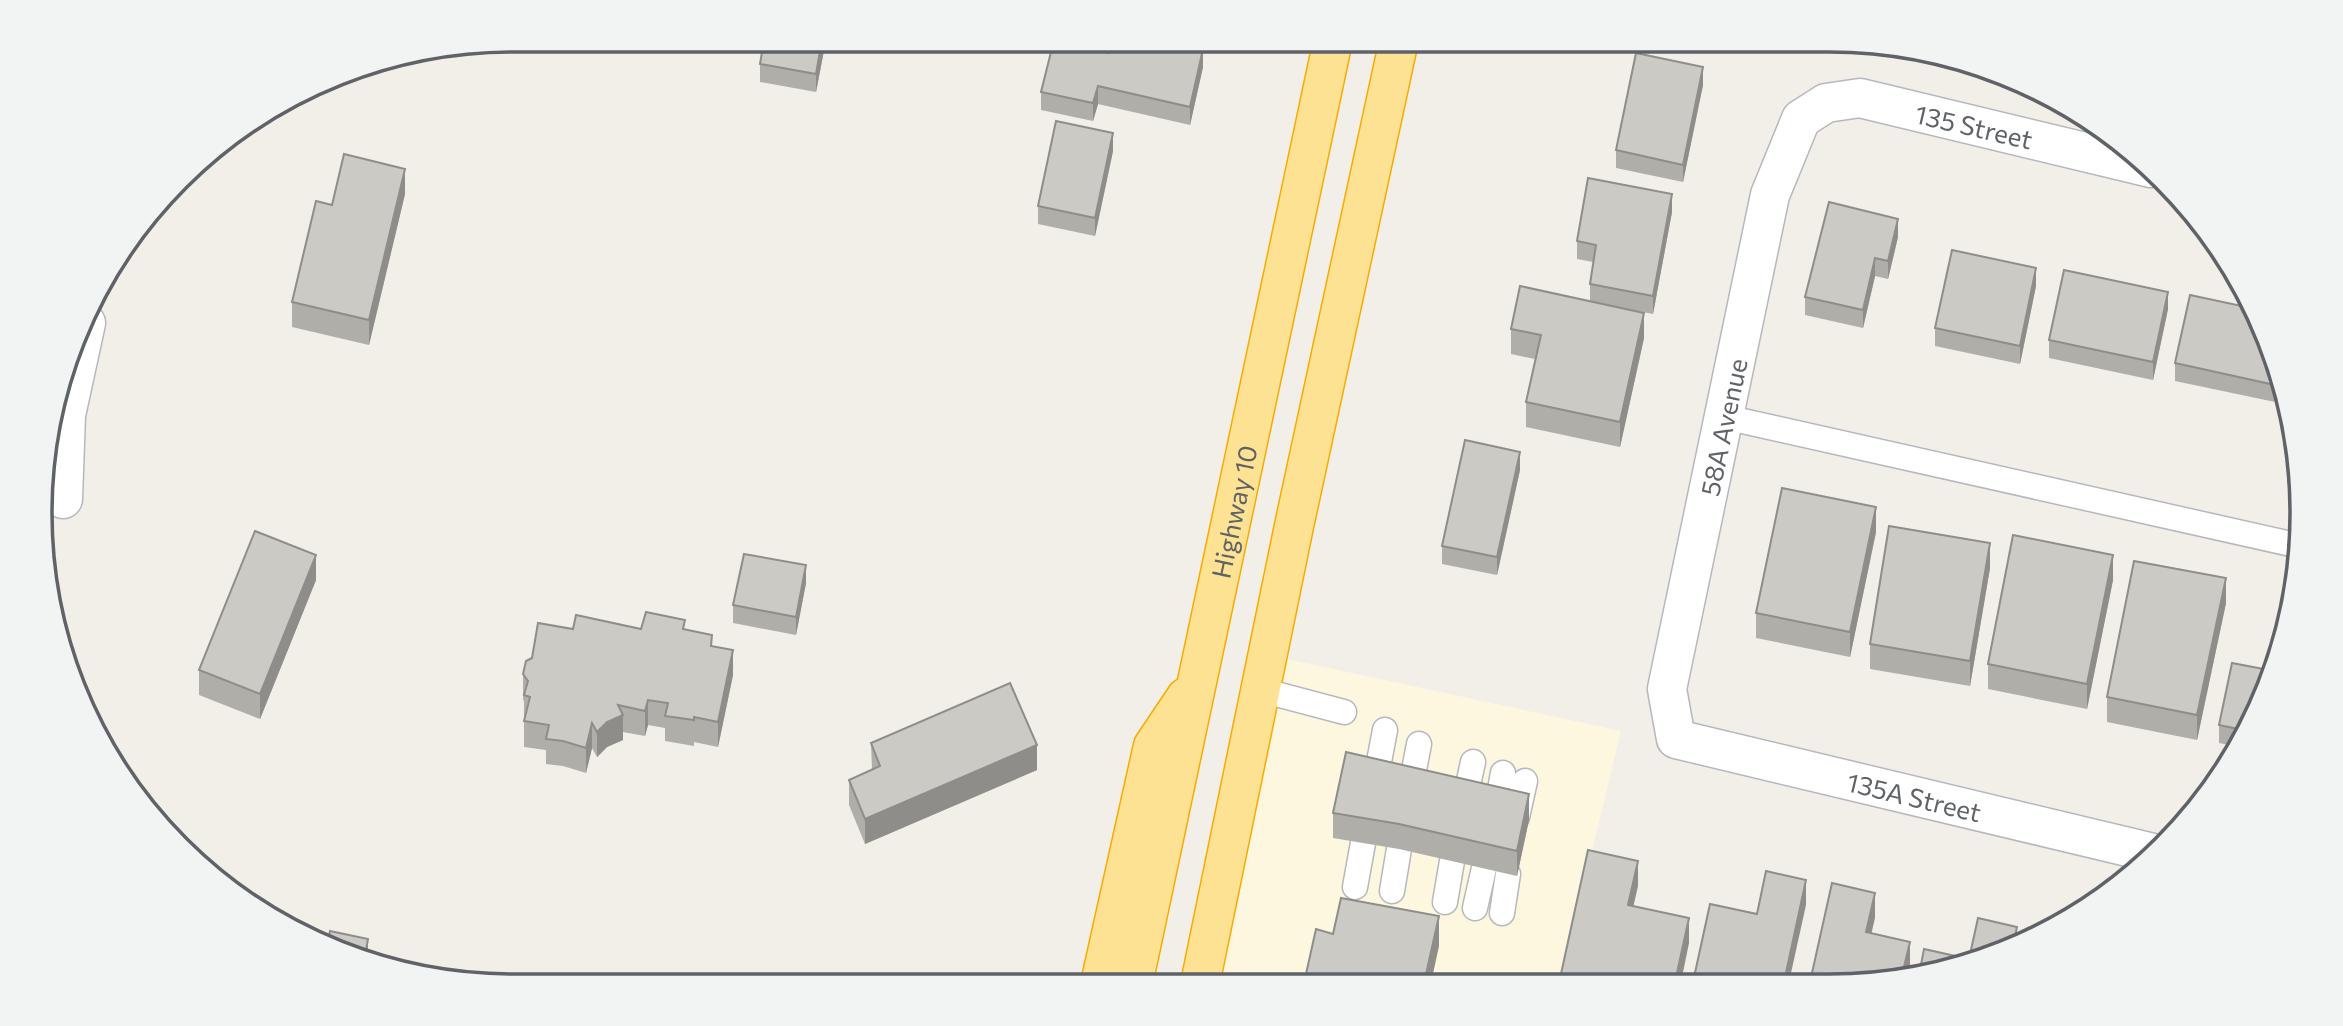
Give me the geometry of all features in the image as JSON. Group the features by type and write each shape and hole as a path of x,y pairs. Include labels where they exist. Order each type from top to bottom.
{"highway":[{"name":"Highway 10","path":"1135,974 1330,52"},
{"path":"1202,974 1396,52"},
{"path":"1102,974 1153,746 1197,681"}],"street":[{"name":"135 Street","path":"1801,119 1826,103 1860,99 2129,163"},
{"name":"58A Avenue","path":"1676,739 1667,689 1770,195 1801,119"},
{"path":"63,499 66,415 77,366"},
{"name":"135A Street","path":"1676,739 2143,851"}],"lane":[{"path":"1725,417 2290,544"},
{"path":"1261,690 1344,712"},
{"path":"1375,783 1385,730"},
{"path":"1410,791 1419,744"},
{"path":"1464,804 1473,762"},
{"path":"1506,815 1514,777"},
{"path":"1355,887 1363,843"},
{"path":"1392,891 1399,849"},
{"path":"1445,902 1452,861"},
{"path":"1475,908 1483,868"},
{"path":"1502,913 1508,874"}],"shaded area":[{"path":"1282,658 1621,731 1562,974 1214,974"}],"building":[{"path":"762,52 820,52 816,74 760,64"},
{"path":"1051,52 1202,52 1190,107 1098,86 1093,103 1041,92"},
{"path":"1636,53 1703,67 1683,165 1616,150"},
{"path":"1056,121 1113,133 1095,218 1038,206"},
{"path":"344,154 405,169 369,320 292,302 316,201 332,205"},
{"path":"1588,178 1672,194 1653,296 1590,284 1596,245 1577,241"},
{"path":"1829,202 1898,219 1888,261 1875,258 1863,310 1805,297"},
{"path":"1952,250 2036,268 2020,346 1935,328"},
{"path":"2064,270 2168,292 2153,362 2049,340"},
{"path":"1520,286 1644,313 1620,422 1526,402 1541,335 1511,329"},
{"path":"2190,295 2241,306 2272,384 2175,363"},
{"path":"1465,440 1520,452 1497,557 1442,546"},
{"path":"1782,488 1876,507 1850,632 1756,613"},
{"path":"1889,526 1990,543 1970,661 1870,644"},
{"path":"255,531 316,555 260,694 199,670"},
{"path":"2013,535 2113,555 2087,684 1988,664"},
{"path":"744,554 806,565 796,617 733,605"},
{"path":"2134,561 2226,578 2197,715 2107,697"},
{"path":"646,612 685,620 683,629 712,635 711,646 733,650 718,722 694,717 694,720 665,716 668,703 648,700 645,711 618,705 623,715 607,722 597,732 592,723 586,748 546,739 549,725 524,721 530,697 524,695 528,681 523,674 526,661 532,658 538,623 573,629 576,615 641,629"},
{"path":"2232,663 2263,669 2237,729 2219,725"},
{"path":"1010,683 1037,745 865,819 849,780 880,766 871,743"},
{"path":"1346,752 1529,794 1517,851 1399,824 1333,813"},
{"path":"1588,850 1638,861 1628,905 1689,918 1677,974 1561,974"},
{"path":"1766,871 1806,880 1786,974 1695,974 1710,904 1757,914"},
{"path":"1832,883 1875,893 1866,932 1910,942 1904,968 1860,973 1812,974"},
{"path":"1341,898 1439,916 1426,974 1306,974 1316,929 1333,934"},
{"path":"1978,918 2017,927 2015,934 1971,951"},
{"path":"330,931 368,939 366,949 337,938 329,935"},
{"path":"1924,949 1955,956 1921,965"}]}
